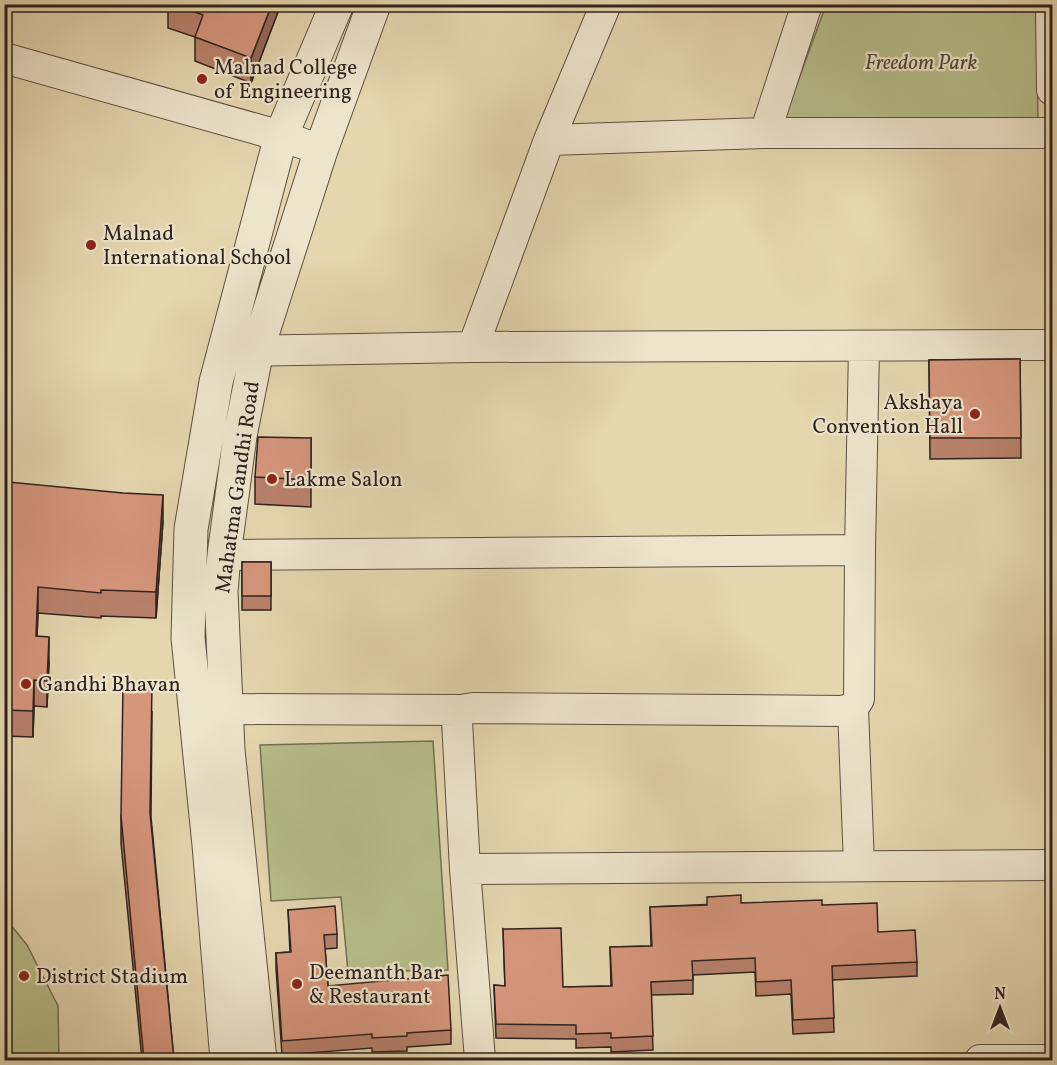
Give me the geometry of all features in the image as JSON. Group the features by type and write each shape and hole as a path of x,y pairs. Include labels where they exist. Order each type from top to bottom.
{"street":[{"name":"Mahatma Gandhi Road","path":"227,1060 209,845 188,638 191,529 216,382 281,136 337,4"},
{"name":"Mahatma Gandhi Road","path":"260,1060 228,750 220,592 240,436 256,350 321,150 374,4"},
{"path":"473,347 549,140 606,4"},
{"path":"765,133 807,4"},
{"path":"1051,4 1053,90"},
{"path":"4,58 281,136 321,150"},
{"path":"549,140 765,133 1053,133"},
{"path":"224,351 473,347 1053,345"},
{"path":"859,866 853,708 859,699 864,347"},
{"path":"224,555 860,550"},
{"path":"226,708 842,711 853,708"},
{"path":"461,710 457,721 465,869 480,1060"},
{"path":"465,869 1053,865"},
{"path":"980,1060 1053,1060"}],"green space":[{"name":"Freedom Park","path":"826,5 1036,5 1038,120 784,119"},
{"path":"433,741 448,970 348,972 341,897 271,901 260,745"},
{"name":"District Stadium","path":"5,918 27,945 58,1006 59,1060 5,1060"}],"building":[{"path":"173,4 272,4 251,58 195,37 203,15"},
{"path":"1020,359 1021,438 930,438 929,360"},
{"path":"258,437 311,438 311,480 255,477"},
{"path":"8,482 163,495 156,592 101,590 101,593 38,587 36,636 49,637 47,681 34,680 33,711 4,710 4,517"},
{"path":"242,562 271,562 271,596 242,596"},
{"path":"152,684 150,813 174,1060 144,1060 121,816 123,685"},
{"path":"741,895 741,903 822,900 822,905 877,903 878,932 915,930 917,962 832,966 834,1018 793,1020 791,980 756,982 755,958 692,961 693,980 651,982 653,1036 611,1038 611,1033 576,1034 576,1025 496,1024 494,985 505,986 503,929 561,928 563,987 612,986 610,947 652,946 650,907 707,905 707,897"},
{"path":"335,906 337,934 324,935 328,986 448,975 451,1030 407,1033 407,1036 372,1038 372,1034 282,1041 276,953 291,952 288,910"}],"place":[{"name":"Malnad College of Engineering","path":"202,79"},
{"name":"Malnad International School","path":"91,245"},
{"name":"Akshaya Convention Hall","path":"975,414"},
{"name":"Lakme Salon","path":"272,479"},
{"name":"Gandhi Bhavan","path":"26,684"},
{"name":"District Stadium","path":"24,976"},
{"name":"Deemanth Bar & Restaurant","path":"297,984"}]}
